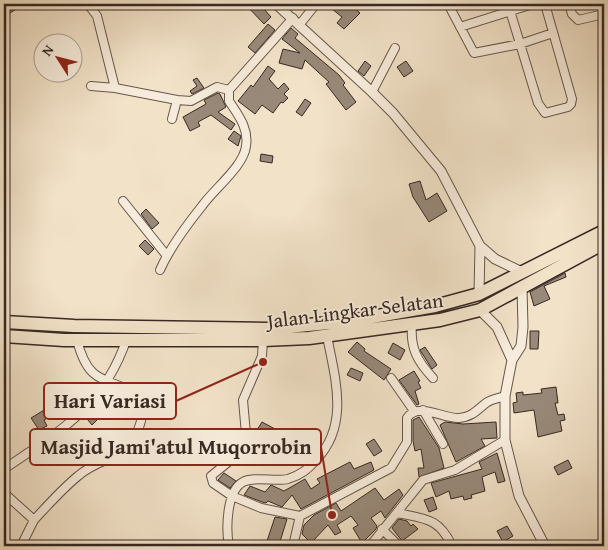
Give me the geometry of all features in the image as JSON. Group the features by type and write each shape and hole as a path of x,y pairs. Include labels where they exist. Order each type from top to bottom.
{"highway":[{"name":"Jalan Lingkar Selatan","path":"4,336 77,340 195,334 215,327 266,329 349,321 435,306 479,294 604,231"},
{"name":"Jalan Lingkar Selatan","path":"4,322 195,334 213,340 263,340 327,336 440,320 480,310 604,243"},
{"path":"309,338 310,325"}],"street":[{"path":"88,4 97,16 115,88"},
{"path":"276,4 372,92 440,171 480,246 495,259 522,272"},
{"path":"160,270 167,256 201,207 245,154 246,133 239,113 229,101 229,90 296,21 316,4"},
{"path":"448,4 474,53 520,44 553,33"},
{"path":"460,27 510,8 533,4"},
{"path":"510,8 520,44 545,113 568,107 572,104 572,99 544,4"},
{"path":"569,4 572,14 578,20 604,14"},
{"path":"372,92 395,48"},
{"path":"91,86 115,88 177,100 192,101 217,86 229,90"},
{"path":"172,119 177,100"},
{"path":"123,201 167,256"},
{"path":"479,294 480,246"},
{"path":"522,288 523,327 521,346 512,360 505,396 505,440 519,496 545,546"},
{"path":"480,310 497,327 512,360"},
{"path":"412,324 411,344 414,353 421,365 433,378"},
{"path":"229,546 227,534 232,496 243,482 287,479 304,473 320,455 332,437 337,422 338,404 327,336"},
{"path":"4,470 81,414 108,382 127,338"},
{"path":"21,546 34,520 78,476 94,464 117,455 126,447 142,420 142,396 108,382 89,370 83,361 77,340"},
{"path":"263,340 262,356 243,400 246,434 244,442 232,459 212,474 213,483 232,496 261,508 300,516 391,468 406,442 407,418 414,411 423,410 460,418 473,415 486,403 505,396"},
{"path":"391,378 414,411"},
{"path":"423,410 443,444"},
{"path":"370,546 397,513 414,488 427,477 455,470 505,440"},
{"path":"4,493 34,520"},
{"path":"397,513 436,523 444,530 452,546"},
{"path":"293,546 300,516"},
{"path":"382,529 399,546"}],"building":[{"path":"4,4 24,4 10,13"},
{"path":"245,4 263,4 266,7 264,9 271,17 264,24"},
{"path":"326,4 338,4 347,10 351,5 360,13 344,29 337,23 342,17"},
{"path":"268,24 275,30 255,53 248,47"},
{"path":"291,28 298,34 295,38 339,75 345,83 343,85 356,102 346,110 326,84 329,82 305,60 302,69 279,63 283,49 300,53 282,39"},
{"path":"365,61 371,66 364,76 358,71"},
{"path":"406,61 413,71 404,77 397,67"},
{"path":"268,66 275,71 269,79 278,89 284,83 289,89 284,94 288,98 283,103 281,102 273,113 262,105 255,114 238,101 251,85 253,87"},
{"path":"197,78 204,88 192,94 190,91 197,86 193,80"},
{"path":"218,93 226,107 218,112 235,124 231,130 211,115 198,122 200,126 190,131 183,117 206,104 204,100"},
{"path":"305,99 311,103 302,116 296,112"},
{"path":"234,131 241,136 238,146 228,139"},
{"path":"261,154 273,156 272,163 260,161"},
{"path":"420,181 426,200 437,193 447,211 429,222 413,197 409,184"},
{"path":"146,209 159,223 152,229 141,214"},
{"path":"145,240 154,249 148,255 139,246"},
{"path":"565,273 566,277 544,286 550,299 534,306 530,292"},
{"path":"530,331 539,331 538,349 530,349"},
{"path":"357,342 365,349 364,351 391,369 384,380 348,352"},
{"path":"393,343 405,350 400,360 388,353"},
{"path":"425,347 437,365 432,369 420,350"},
{"path":"351,368 363,373 360,381 347,375"},
{"path":"414,371 420,381 418,382 421,388 415,391 419,404 417,405 399,380"},
{"path":"556,387 558,403 555,403 558,415 564,414 565,420 560,421 562,431 538,437 534,410 514,413 513,403 517,402 516,393 523,392 523,395 542,393 541,389"},
{"path":"49,407 54,414 44,420 47,426 39,430 31,418"},
{"path":"95,412 100,417 92,425 87,419"},
{"path":"419,417 439,448 444,468 419,477 418,468 424,468 421,449 415,451 413,420"},
{"path":"262,422 277,430 270,443 262,440 265,434 257,430"},
{"path":"445,422 463,424 496,422 497,438 481,439 485,446 456,462 440,425"},
{"path":"374,439 382,451 374,456 366,444"},
{"path":"497,453 505,481 498,483 495,472 482,477 485,491 471,495 472,498 464,500 463,496 451,499 449,491 436,497 431,483 482,469 479,462"},
{"path":"568,460 572,468 558,475 554,467"},
{"path":"350,462 354,469 371,462 374,470 301,509 292,495 282,507 268,501 266,503 262,502 244,495 250,486 265,492 271,485 284,491 305,479 311,489 320,483 317,479"},
{"path":"224,473 236,481 230,488 218,480"},
{"path":"375,488 384,500 399,489 403,495 385,518 381,511 371,518 377,526 376,529 362,543 353,528 358,525 351,516 337,525 341,532 335,535 328,525 311,543 302,534 304,525 314,515 336,503 341,511"},
{"path":"433,497 437,509 429,512 424,500"},
{"path":"275,517 287,519 279,545 267,541"},
{"path":"399,519 407,521 411,526 413,524 418,529 402,541 392,528"},
{"path":"507,526 513,536 503,542 497,531"}],"place":[{"name":"Hari Variasi","path":"263,362"},
{"name":"Masjid Jami'atul Muqorrobin","path":"332,515"}]}
